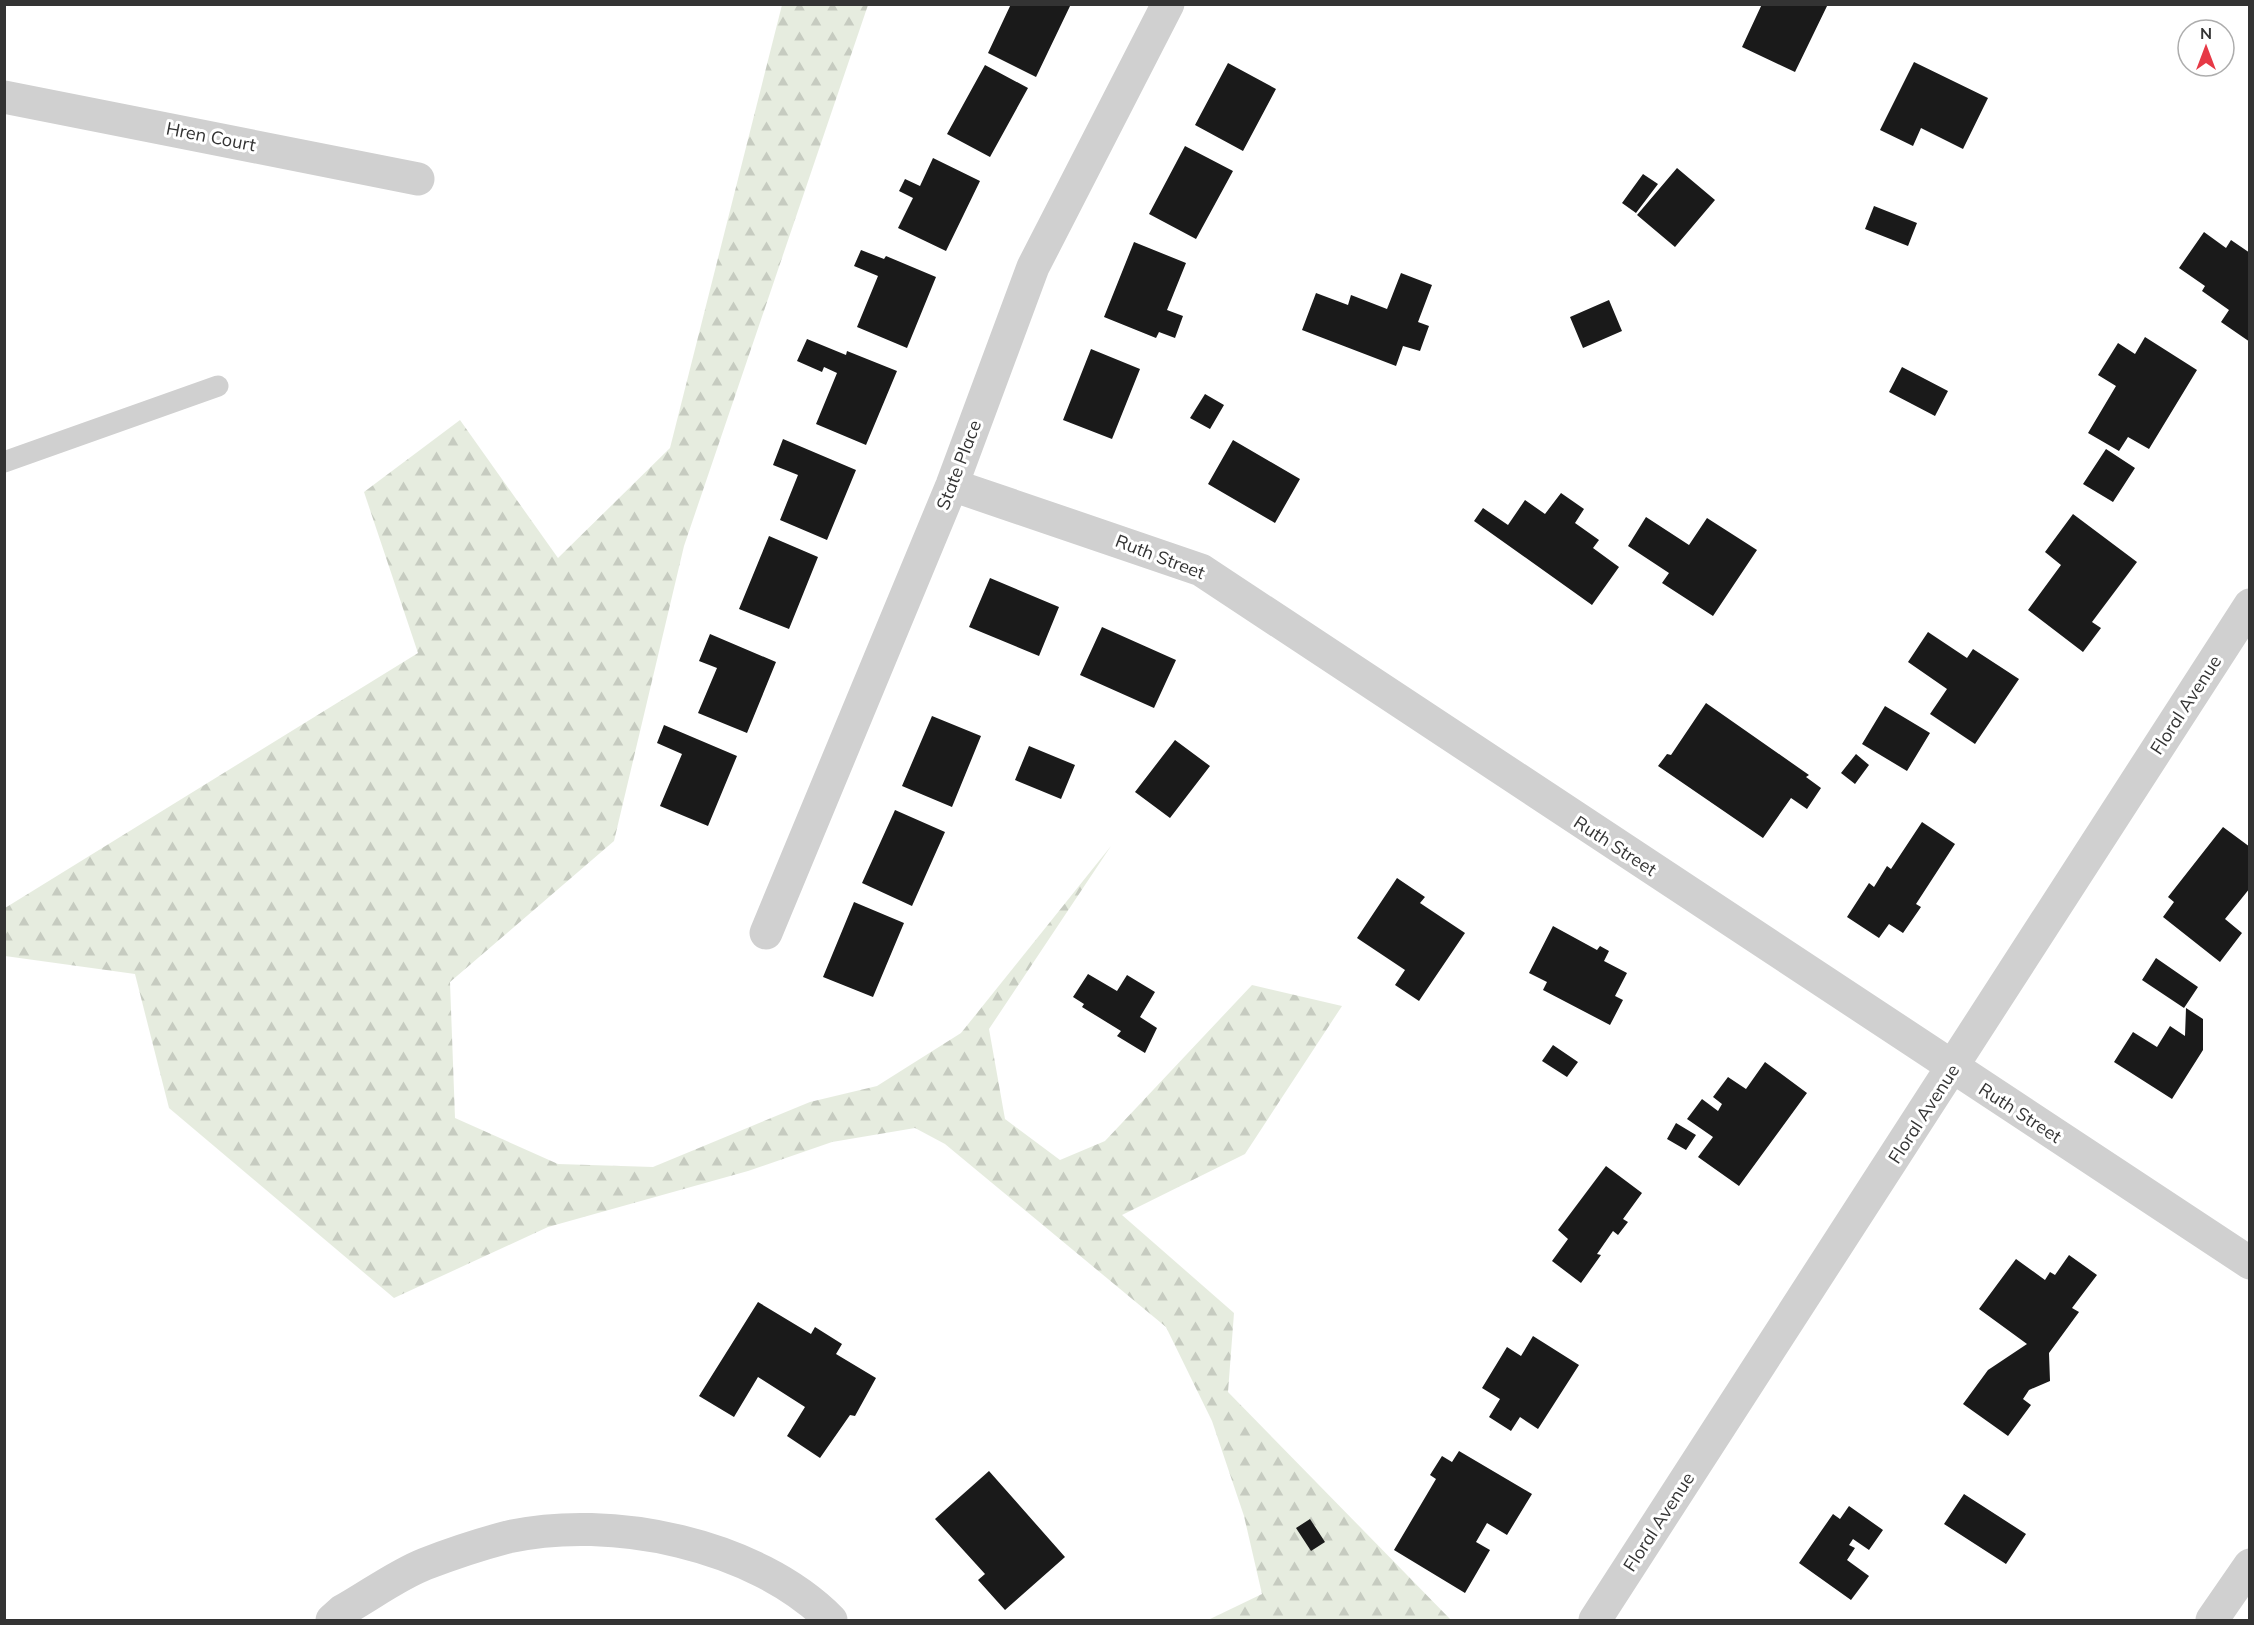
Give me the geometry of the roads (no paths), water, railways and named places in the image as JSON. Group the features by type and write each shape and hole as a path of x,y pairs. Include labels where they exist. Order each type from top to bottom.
{"street":[{"name":"State Place","path":"766,933 952,485 1033,267 1168,4"},
{"name":"Hren Court","path":"4,97 418,179"},
{"name":"Ruth Street","path":"952,485 1201,570 1953,1069 2250,1263"},
{"name":"Floral Avenue","path":"1595,1620 1953,1069 2250,605"},
{"path":"332,1620 423,1564 508,1537 549,1532 604,1531 680,1539 763,1570 819,1608 831,1620"},
{"path":"2212,1620 2250,1565"}],"lane":[{"path":"4,462 218,386"}]}
